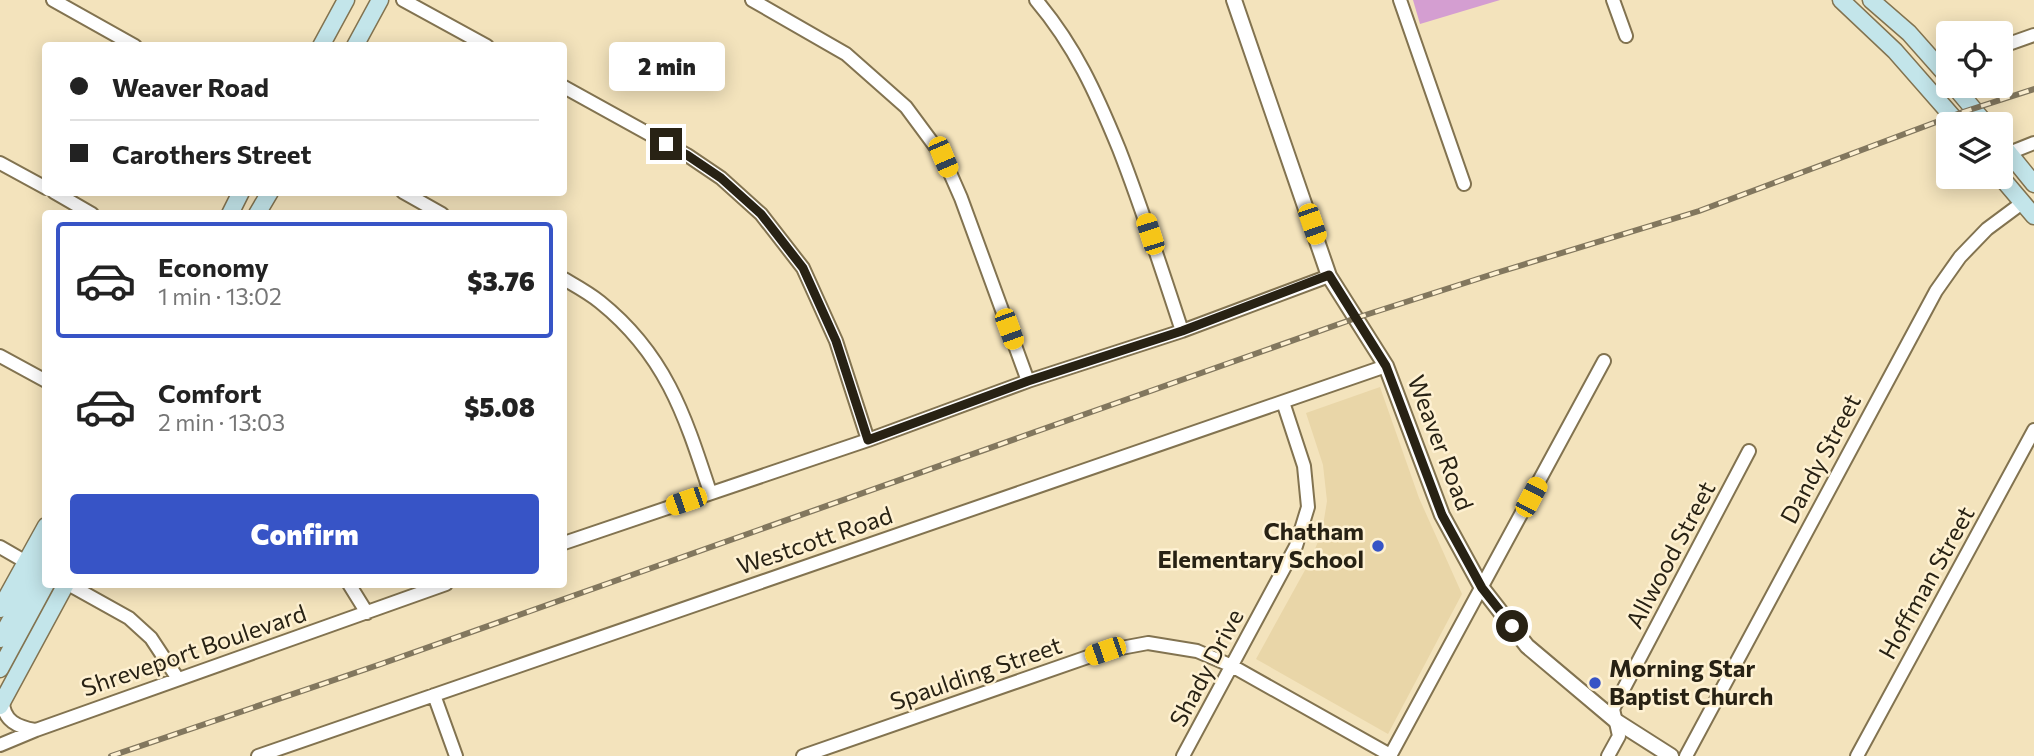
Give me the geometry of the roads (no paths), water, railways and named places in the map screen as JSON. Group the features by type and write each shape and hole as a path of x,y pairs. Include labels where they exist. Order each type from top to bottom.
{"main road":[{"path":"323,42 346,0"},
{"path":"357,42 380,0"},
{"path":"1841,0 1895,51 1948,112"},
{"path":"1871,0 1909,33 1936,63"},
{"path":"1965,98 1976,112"},
{"path":"2013,158 2034,184"},
{"path":"2011,189 2034,216"},
{"path":"0,639 37,562 42,542"},
{"path":"0,609 37,562"},
{"path":"0,669 44,588"},
{"path":"1,704 65,588"}],"street":[{"path":"52,0 128,42"},
{"path":"403,0 480,42"},
{"path":"752,0 846,54 906,107 943,157 961,198 1028,381"},
{"path":"1036,0 1081,63 1102,106 1134,186 1182,331"},
{"name":"Weaver Road","path":"1234,0 1329,275 1386,366 1442,515 1482,588 1527,646 1616,721 1671,756"},
{"path":"1400,0 1464,184"},
{"path":"1613,0 1626,36"},
{"path":"2013,42 2034,35"},
{"path":"567,90 687,155 721,178 761,214 803,268 836,341 868,440"},
{"path":"2013,147 2034,143"},
{"path":"0,163 42,186"},
{"path":"61,196 85,210"},
{"path":"410,196 435,210"},
{"name":"Dandy Street","path":"1686,756 1936,291 1960,257 1987,229 2022,203"},
{"path":"567,541 868,440 1028,381 1182,331 1329,275"},
{"path":"567,281 599,301 636,336 658,364 686,421 710,492"},
{"path":"0,356 42,379"},
{"path":"1390,756 1604,361"},
{"name":"Westcott Road","path":"258,756 1386,366"},
{"name":"Shady Drive","path":"1183,756 1296,546 1308,507 1304,466 1283,401"},
{"name":"Hoffman Street","path":"1857,756 2034,430"},
{"name":"Allwood Street","path":"1608,756 1619,736 1613,709 1749,451"},
{"path":"0,547 37,562"},
{"path":"74,588 129,618 151,638 178,679"},
{"path":"351,588 367,613"},
{"name":"Shreveport Boulevard","path":"0,745 435,588"},
{"name":"Spaulding Street","path":"803,756 1105,651 1149,643 1197,652 1232,666 1390,756"},
{"path":"434,695 456,756"},
{"path":"1,704 5,714 16,725 36,730"}],"railway":[{"path":"111,756 381,664 1356,318 1699,211 1963,112 2034,89"}],"place":[{"name":"Chatham Elementary School","path":"1378,546"},
{"name":"Morning Star Baptist Church","path":"1595,683"}]}
